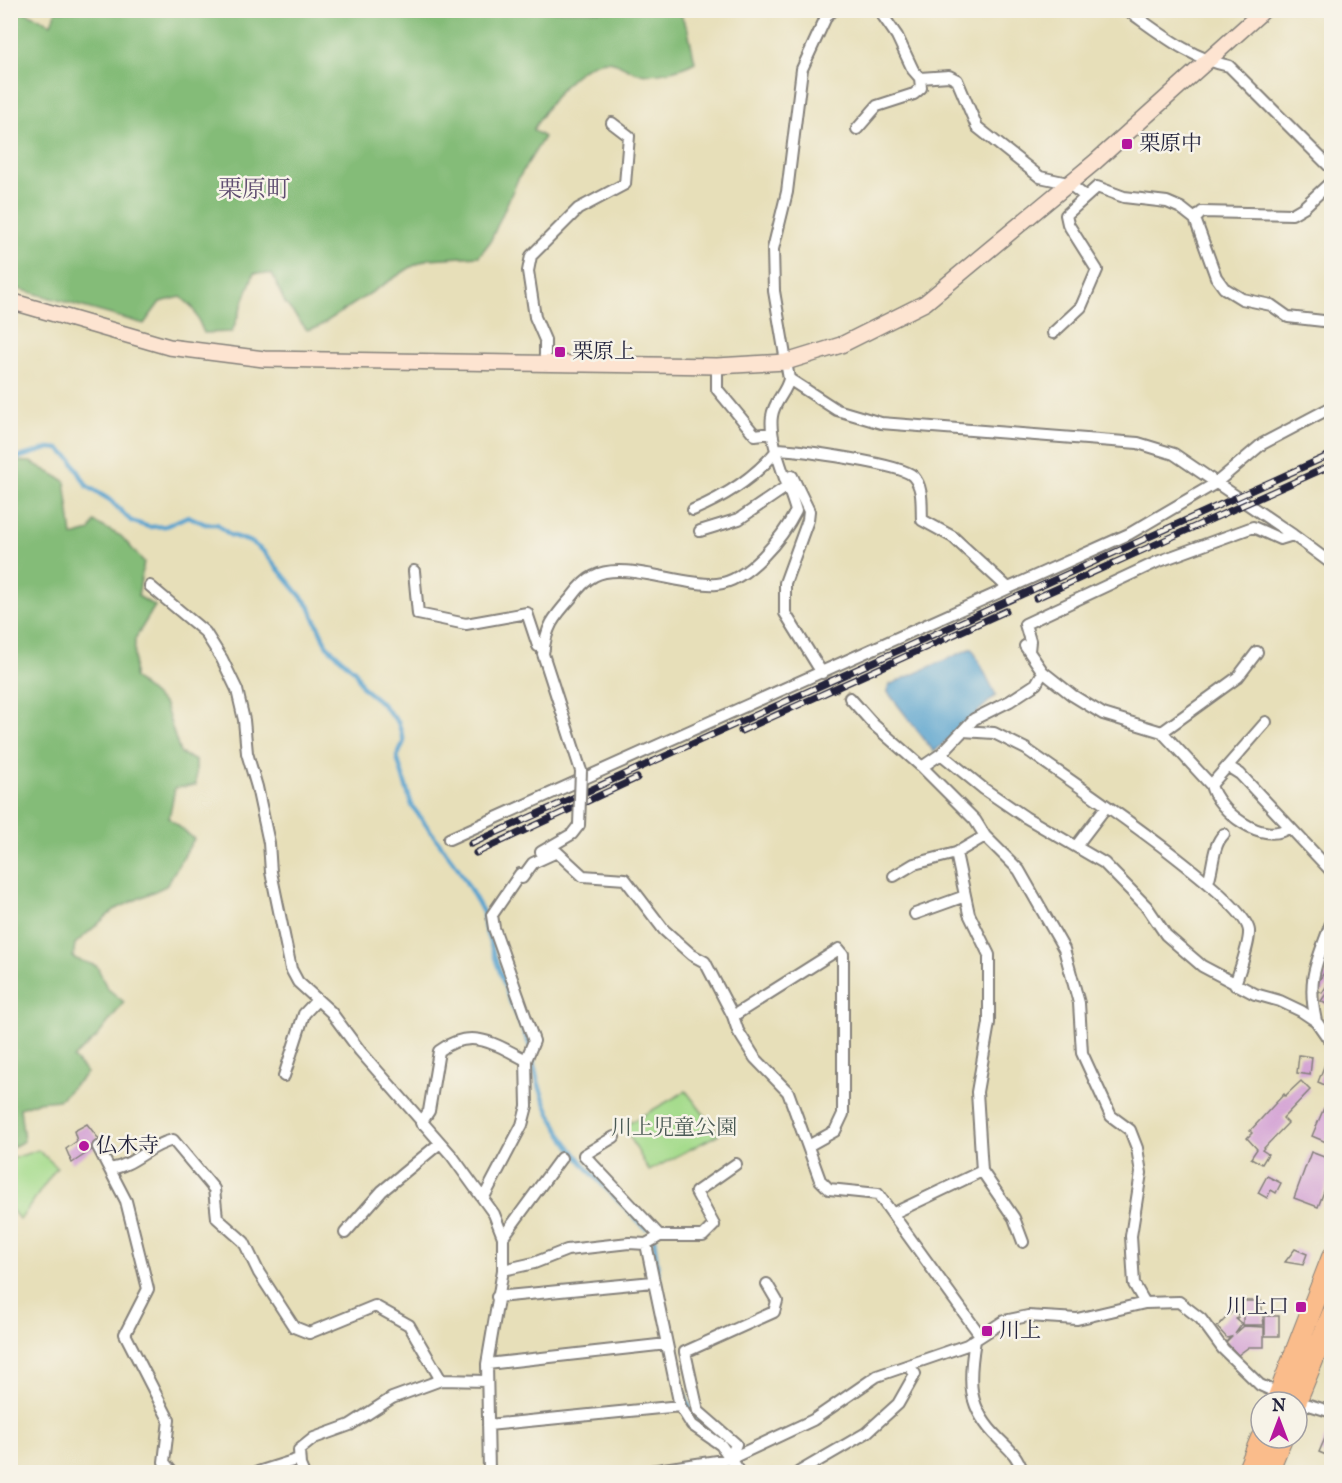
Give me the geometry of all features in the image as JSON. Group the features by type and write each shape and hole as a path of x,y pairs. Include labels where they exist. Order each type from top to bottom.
{"highway":[{"path":"1290,1390 1332,1257"},
{"path":"1292,1390 1332,1314"},
{"path":"1247,1473 1256,1450"},
{"path":"1268,1473 1277,1450"}],"street":[{"path":"484,1197 522,1125 527,1106 529,1052 534,1041 494,928 492,915 530,859 572,834 579,825 581,771 544,649 545,633 553,618 594,575 613,571 717,584 744,572 767,553 789,525 796,511 772,433 772,417 777,399 787,388 789,379 774,291 772,249 787,192 802,69 827,15 834,10"},
{"path":"857,129 877,106 914,94 921,88 920,78 913,70 897,36 879,10"},
{"path":"1127,10 1186,52 1209,62 1229,66 1332,169"},
{"path":"10,301 169,347 252,357 717,366 786,362 841,345 925,303 1209,62 1264,10"},
{"path":"920,78 949,76 957,80 977,127 1040,177 1068,183 1086,197"},
{"path":"545,363 545,340 535,317 528,271 531,256 578,209 625,184 629,136 612,123"},
{"path":"1195,219 1202,212 1292,214 1304,207 1332,181"},
{"path":"1053,333 1081,307 1097,270 1068,224 1066,215 1097,187 1124,197 1167,202 1181,208 1195,219 1216,278 1224,288 1242,299 1271,305 1288,317 1332,322"},
{"path":"717,366 717,389 755,435 772,433"},
{"path":"789,379 837,410 881,423 1138,443 1174,454 1332,564"},
{"path":"449,839 1129,534 1216,483 1262,444 1332,407"},
{"path":"693,510 731,491 765,465 778,449"},
{"path":"778,449 806,451 836,459 900,468 913,476 921,490 922,520 953,537 1007,587"},
{"path":"700,531 739,519 788,482 792,476 808,511 808,520 785,583 785,613 822,673"},
{"path":"1289,827 1282,833 1250,829 1214,795 1212,785 1162,732 1103,714 1072,695 1043,672 1027,648 1030,641 1025,624 1157,562 1253,527 1280,539 1293,535"},
{"path":"414,571 418,614 466,624 527,613 538,646 544,649"},
{"path":"150,586 205,632 222,659 237,690 244,720 247,753 260,798 269,843 271,872 291,969 298,982 331,1012 360,1051 484,1197 494,1214 502,1237 502,1270 487,1364 489,1473"},
{"path":"1162,732 1238,677 1257,652"},
{"path":"922,767 941,754 974,719 1011,701 1036,684 1043,672"},
{"path":"850,698 874,725 922,767 975,820 985,836 1018,870 1064,950 1079,1003 1082,1053 1111,1116 1130,1130 1137,1148 1141,1173 1131,1236 1134,1284 1145,1303"},
{"path":"1212,785 1266,722"},
{"path":"963,731 994,733 1026,749 1208,882 1246,923 1249,932 1235,984"},
{"path":"941,754 1025,817 1077,845 1104,863 1147,906 1166,935 1202,966 1255,994 1280,1001 1316,1021"},
{"path":"1229,767 1332,872"},
{"path":"1077,845 1106,807"},
{"path":"1208,882 1214,865 1216,842 1224,834"},
{"path":"894,876 914,864 956,853 985,836"},
{"path":"518,877 522,878 534,863 557,852 583,876 625,879 664,930 692,955 705,962 733,1016 738,1031 755,1058 788,1092 820,1180 830,1189 878,1194 894,1213 977,1338 971,1399 980,1419 1016,1455 1023,1473"},
{"path":"956,853 969,914 989,955 989,1023 977,1092 982,1171 1014,1218 1023,1242"},
{"path":"915,914 964,896"},
{"path":"1332,920 1312,973 1312,1004 1316,1021 1332,1044"},
{"path":"733,1016 839,950 843,954 843,1114 836,1131 808,1146"},
{"path":"284,1076 304,1014 317,1000"},
{"path":"421,1123 429,1111 439,1051 453,1041 486,1039 529,1052"},
{"path":"614,1137 584,1155 654,1240 653,1282 680,1406 692,1425 721,1445 740,1473"},
{"path":"110,1169 124,1167 162,1142 173,1140 214,1190 218,1218 244,1242 259,1273 294,1327 309,1333 375,1306 409,1325 441,1380"},
{"path":"345,1233 382,1191 440,1143"},
{"path":"98,1148 126,1201 148,1289 125,1334 169,1420 164,1462 172,1473"},
{"path":"502,1237 561,1158"},
{"path":"502,1270 534,1263 567,1250 703,1236 714,1225 696,1192 736,1164"},
{"path":"894,1213 982,1171"},
{"path":"497,1297 653,1282"},
{"path":"749,1450 736,1444 698,1411 685,1352 774,1312 777,1301 767,1284"},
{"path":"644,1473 730,1460 813,1420 877,1376 909,1367 977,1338 1012,1319 1028,1316 1077,1319 1145,1303 1179,1302 1202,1319 1223,1349 1260,1385 1269,1390"},
{"path":"487,1364 667,1344"},
{"path":"799,1473 866,1433 898,1404 915,1374 909,1367"},
{"path":"303,1473 299,1450 314,1438 350,1425 392,1398 441,1380 487,1381"},
{"path":"488,1425 680,1406"},
{"path":"1309,1406 1332,1412"},
{"path":"730,1460 736,1444"},
{"path":"258,1473 299,1459"}],"green space":[{"path":"11,11 23,11 51,24 56,11 679,11 688,30 695,62 668,72 645,74 608,61 596,63 574,77 554,98 533,130 544,137 518,179 490,242 479,256 428,259 411,267 318,327 307,330 285,303 272,274 254,273 232,332 204,333 193,308 181,297 160,302 144,324 11,287"},
{"path":"11,461 31,462 65,481 72,536 90,531 94,522 121,536 144,562 138,596 155,606 135,639 134,678 165,705 180,753 196,761 196,785 175,788 169,818 194,839 166,886 114,910 75,944 73,958 97,966 107,988 124,1002 97,1037 73,1058 87,1073 59,1100 37,1102 20,1108 24,1141 11,1148"},
{"name":"川上児童公園","path":"686,1091 719,1134 649,1171 624,1126"},
{"path":"38,1150 57,1167 20,1220 11,1209 11,1159"}],"water":[{"path":"972,648 996,695 934,752 887,691 889,685"}],"building":[{"path":"1324,973 1332,978 1322,993 1314,988"},
{"path":"1332,985 1332,1008 1321,1001"},
{"path":"1299,1055 1312,1057 1310,1075 1297,1073"},
{"path":"1325,1064 1332,1068 1327,1086 1318,1082"},
{"path":"1301,1081 1310,1090 1283,1118 1288,1123 1262,1150 1268,1154 1262,1164 1251,1158 1257,1149 1247,1138 1252,1133 1250,1131 1284,1094 1285,1096"},
{"path":"1324,1108 1332,1111 1332,1129 1326,1142 1312,1136"},
{"name":"仏木寺","path":"87,1124 102,1143 72,1163 66,1149 77,1141 74,1131"},
{"path":"1311,1152 1332,1160 1332,1171 1318,1207 1294,1198"},
{"path":"1267,1176 1281,1183 1276,1193 1271,1190 1267,1198 1258,1193"},
{"path":"1295,1249 1307,1254 1303,1265 1285,1262"},
{"path":"1243,1301 1261,1301 1264,1325 1243,1325"},
{"path":"1234,1310 1239,1316 1236,1319 1242,1324 1235,1334 1244,1326 1264,1327 1264,1347 1249,1347 1238,1355 1226,1342 1231,1337 1227,1338 1217,1327"},
{"path":"1265,1316 1279,1316 1279,1336 1265,1336"},
{"path":"1332,1422 1332,1446 1326,1455 1319,1452"}],"waterway":[{"path":"10,460 50,448 59,449 71,459 87,486 110,500 131,521 149,527 166,526 188,516 205,524 217,524 230,535 251,542 264,552 309,606 327,646 355,671 363,688 378,700 398,722 404,741 397,757 412,806 458,868 483,912 485,928 509,998 530,1046"},
{"path":"532,1054 538,1082 547,1107 559,1129 589,1170 646,1228"},
{"path":"654,1239 660,1287"},
{"path":"682,1389 692,1414 710,1431"}],"tunnel":[{"path":"822,673 850,698"}],"railway":[{"path":"471,844 1332,454"},
{"path":"1036,598 1332,465"},
{"path":"741,731 1006,611"},
{"path":"476,853 637,778"}],"place":[{"name":"栗原中","path":"1127,144"},
{"name":"栗原上","path":"560,352"},
{"name":"仏木寺","path":"84,1146"},
{"name":"川上口","path":"1301,1307"},
{"name":"川上","path":"987,1331"}],"district":[{"name":"栗原町","path":"254,190"}]}
